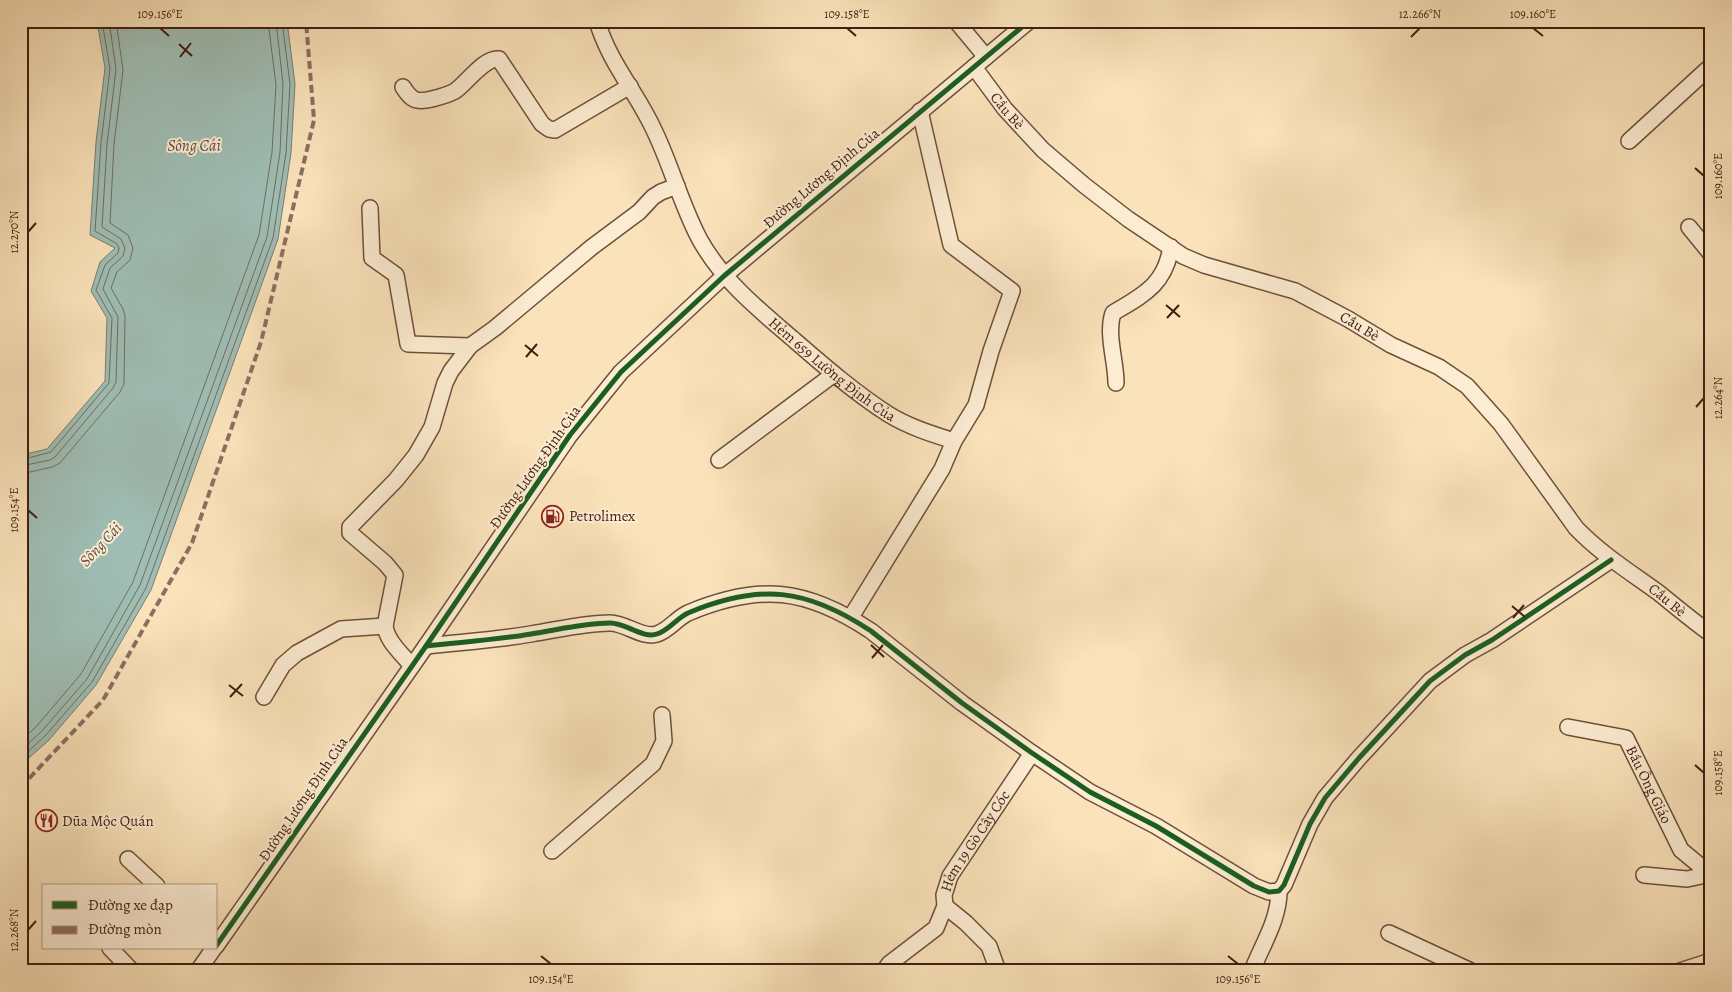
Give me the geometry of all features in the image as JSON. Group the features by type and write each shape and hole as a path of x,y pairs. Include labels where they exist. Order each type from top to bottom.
{"street":[{"name":"Hẻm 659 Lường Định Của","path":"597,21 615,65 630,86 654,130 700,239 724,276 747,300 834,374 889,414 917,429 954,442"},
{"name":"Cầu Bè","path":"956,21 1005,109 1043,150 1084,185 1128,219 1183,256 1204,265 1295,291 1391,345 1452,375 1467,386 1501,424 1576,528 1591,544 1711,634"},
{"name":"Đường Lương Định Của","path":"218,943 426,646 570,435 620,372 724,276 1029,21"},
{"path":"403,87 409,97 415,101 426,101 454,91 490,60 499,59 542,124 555,130 630,86"},
{"path":"1629,141 1711,66"},
{"path":"851,617 942,469 954,442 976,405 991,351 1012,291 951,245 920,111"},
{"path":"412,665 390,640 386,632 385,626 395,576 386,563 350,533 350,527 396,480 416,456 432,427 445,382 470,346 495,328 592,247 639,212 653,197 678,186"},
{"path":"370,208 372,258 396,275 408,344 470,346"},
{"path":"1689,227 1711,254"},
{"path":"1116,383 1111,320 1113,313 1149,291 1158,282 1169,262 1170,247"},
{"path":"719,460 834,374"},
{"path":"1252,971 1276,915 1279,904 1279,891 1284,885 1310,824 1326,798 1359,758 1430,681 1465,655 1492,640 1611,560"},
{"path":"426,646 523,636 593,624 611,623 623,624 648,635 657,634 684,615 720,600 761,593 780,594 814,601 851,617 871,630 985,721 1090,792 1156,826 1254,886 1269,892 1279,891"},
{"path":"264,697 283,665 297,653 342,629 385,626"},
{"path":"552,851 653,764 664,741 662,715"},
{"name":"Bầu Ông Giáo","path":"1568,727 1626,738 1681,850 1710,874"},
{"name":"Hẻm 19 Gò Cây Cóc","path":"884,971 889,964 936,928 945,906 944,895 950,876 1032,753"},
{"path":"128,859 155,884"},
{"name":"Bầu Ông Giáo","path":"1644,875 1687,879 1710,874"},
{"path":"945,906 966,923 989,946 998,971"},
{"path":"1389,933 1472,971"},
{"path":"112,950 132,971"},
{"name":"Đường Lương Định Của","path":"198,971 213,950"},
{"path":"1680,971 1711,961"}],"water":[{"name":"Sông Cái","path":"97,21 287,21 295,84 291,153 278,239 151,590 96,685 49,740 21,765 21,455 47,449 105,381 107,318 91,291 100,262 115,248 90,235 96,142 105,68"}],"marked path":[{"path":"21,787 103,700 192,543 261,342 314,120 306,21"}],"cycle path":[{"path":"218,943 426,646 570,435 621,372 724,276 1029,21"},
{"path":"426,646 505,638 600,623 622,625 640,633 652,635 665,630 688,613 714,603 738,597 760,594 804,598 825,606 871,631 962,703 1090,792 1156,826 1254,886 1269,892 1279,891 1284,885 1310,824 1325,798 1430,681 1465,655 1492,640 1611,560"}],"place":[{"name":"Petrolimex","path":"553,516"},
{"name":"Dũa Mộc Quán","path":"46,821"}]}
